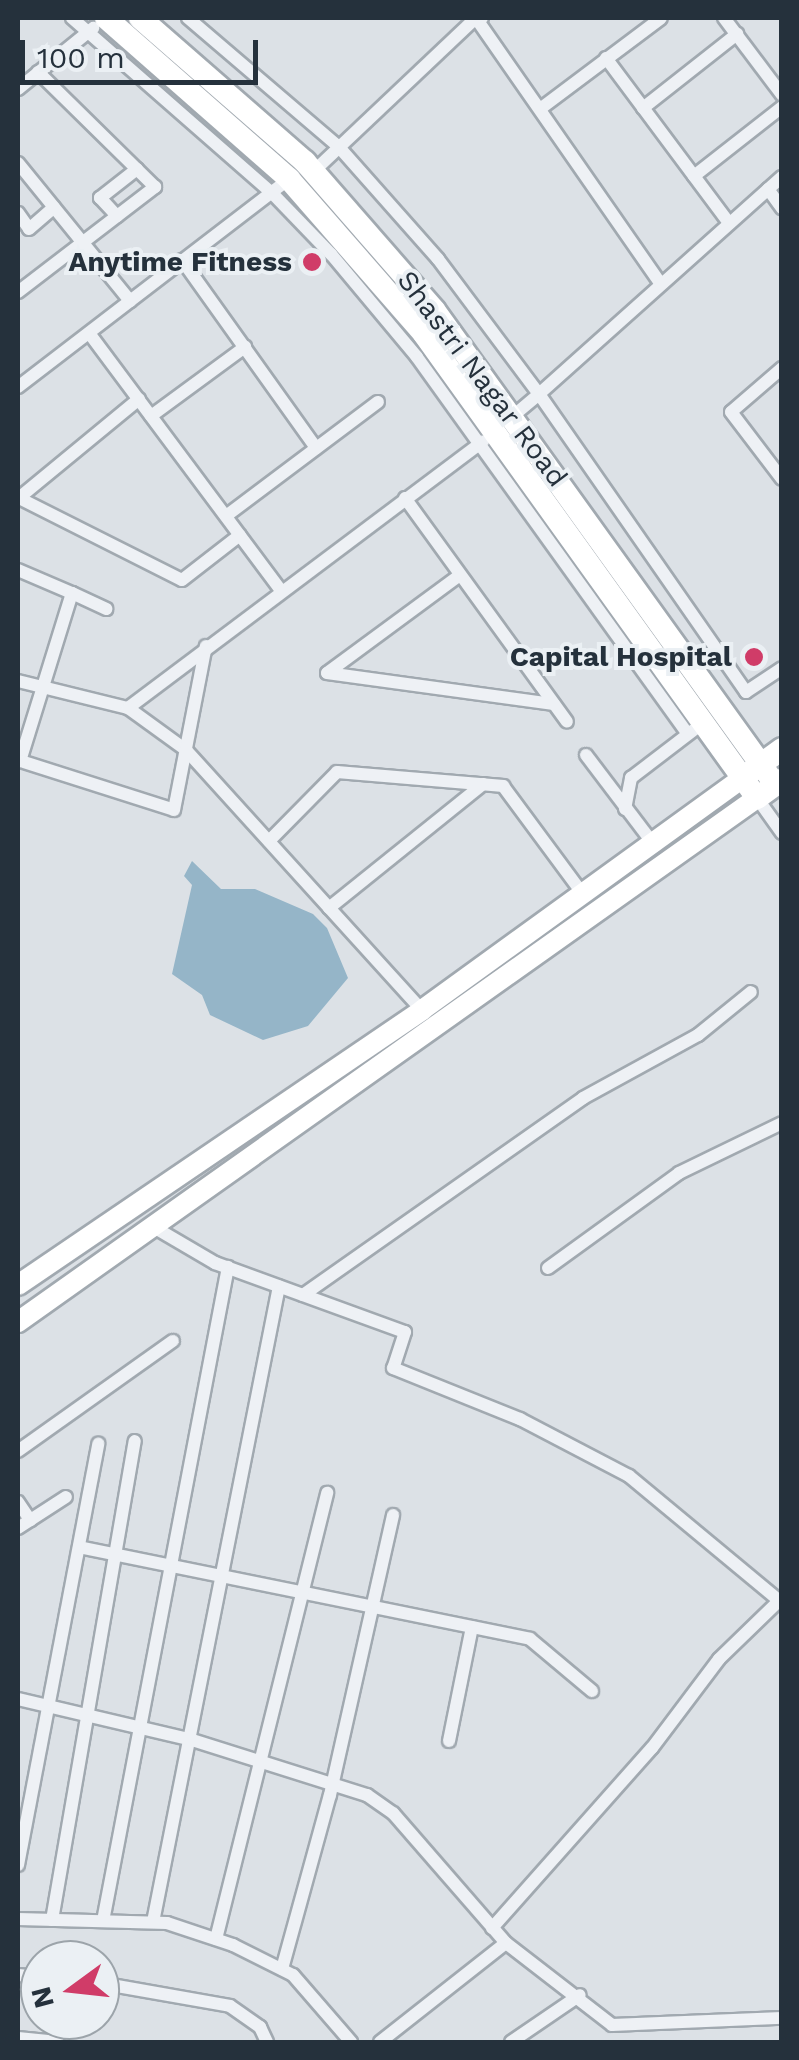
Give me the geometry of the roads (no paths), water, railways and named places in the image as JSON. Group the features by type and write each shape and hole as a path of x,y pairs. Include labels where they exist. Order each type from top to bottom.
{"highway":[{"name":"Shastri Nagar Road","path":"140,18 314,172 434,310 496,430 724,708 751,771"},
{"path":"100,22 280,186 424,334 496,430 695,729 771,787"},
{"path":"695,729 724,708"},
{"path":"751,771 782,749"}],"main road":[{"path":"18,1286 139,1207 422,1010 655,846 751,771"},
{"path":"18,1322 651,878 771,787"},
{"path":"139,1207 152,1226"}],"street":[{"path":"72,18 100,22"},
{"path":"188,18 338,146 438,259 539,394 746,692"},
{"path":"540,109 661,18"},
{"path":"724,18 782,95"},
{"path":"314,172 479,19 661,284"},
{"path":"18,89 100,22"},
{"path":"643,108 737,34"},
{"path":"606,58 729,223"},
{"path":"18,292 155,187 38,72"},
{"path":"694,176 782,108"},
{"path":"18,163 130,301"},
{"path":"117,216 100,198 137,169"},
{"path":"128,708 280,589 496,430 782,177"},
{"path":"18,386 280,186"},
{"path":"768,189 782,208"},
{"path":"18,213 29,228 54,207"},
{"path":"182,260 316,448"},
{"path":"89,332 280,589"},
{"path":"152,416 245,347"},
{"path":"782,368 731,412 782,479"},
{"path":"139,399 18,499 182,580 240,535"},
{"path":"226,516 378,402"},
{"path":"404,498 567,722"},
{"path":"18,570 106,609"},
{"path":"460,575 327,673 554,704"},
{"path":"72,593 21,761 174,810 206,646"},
{"path":"724,708 782,668"},
{"path":"18,680 128,708 186,750 422,1010"},
{"path":"625,810 631,778 695,729"},
{"path":"586,755 655,846"},
{"path":"268,841 338,772 503,786 583,894"},
{"path":"329,908 483,784"},
{"path":"771,787 782,832"},
{"path":"303,1295 583,1098 698,1034 751,992"},
{"path":"548,1268 678,1172 782,1123"},
{"path":"152,1226 228,1267 405,1332 394,1368 520,1419 629,1476 781,1601 718,1659 652,1748 492,1928"},
{"path":"103,1921 228,1267"},
{"path":"153,1922 279,1286"},
{"path":"18,1451 173,1341"},
{"path":"52,1920 134,1442"},
{"path":"18,1865 98,1444"},
{"path":"216,1939 327,1493"},
{"path":"18,1502 24,1524 66,1497"},
{"path":"282,1969 332,1784 393,1515"},
{"path":"79,1546 530,1639 592,1691"},
{"path":"449,1741 472,1627"},
{"path":"18,1699 189,1740 367,1794 393,1813 506,1944 580,1995 612,2025 782,2018"},
{"path":"18,1919 153,1922 216,1939 282,1969 350,2042"},
{"path":"380,2042 506,1944"},
{"path":"120,1986 230,2006 260,2026 268,2042"},
{"path":"511,2042 580,1995"},
{"path":"18,2038 58,2042"}],"water":[{"path":"192,861 221,889 255,889 313,914 327,928 348,978 308,1026 263,1040 210,1015 202,995 172,974 192,885 184,876"}],"place":[{"name":"Anytime Fitness","path":"312,262"},
{"name":"Capital Hospital","path":"754,657"}]}
